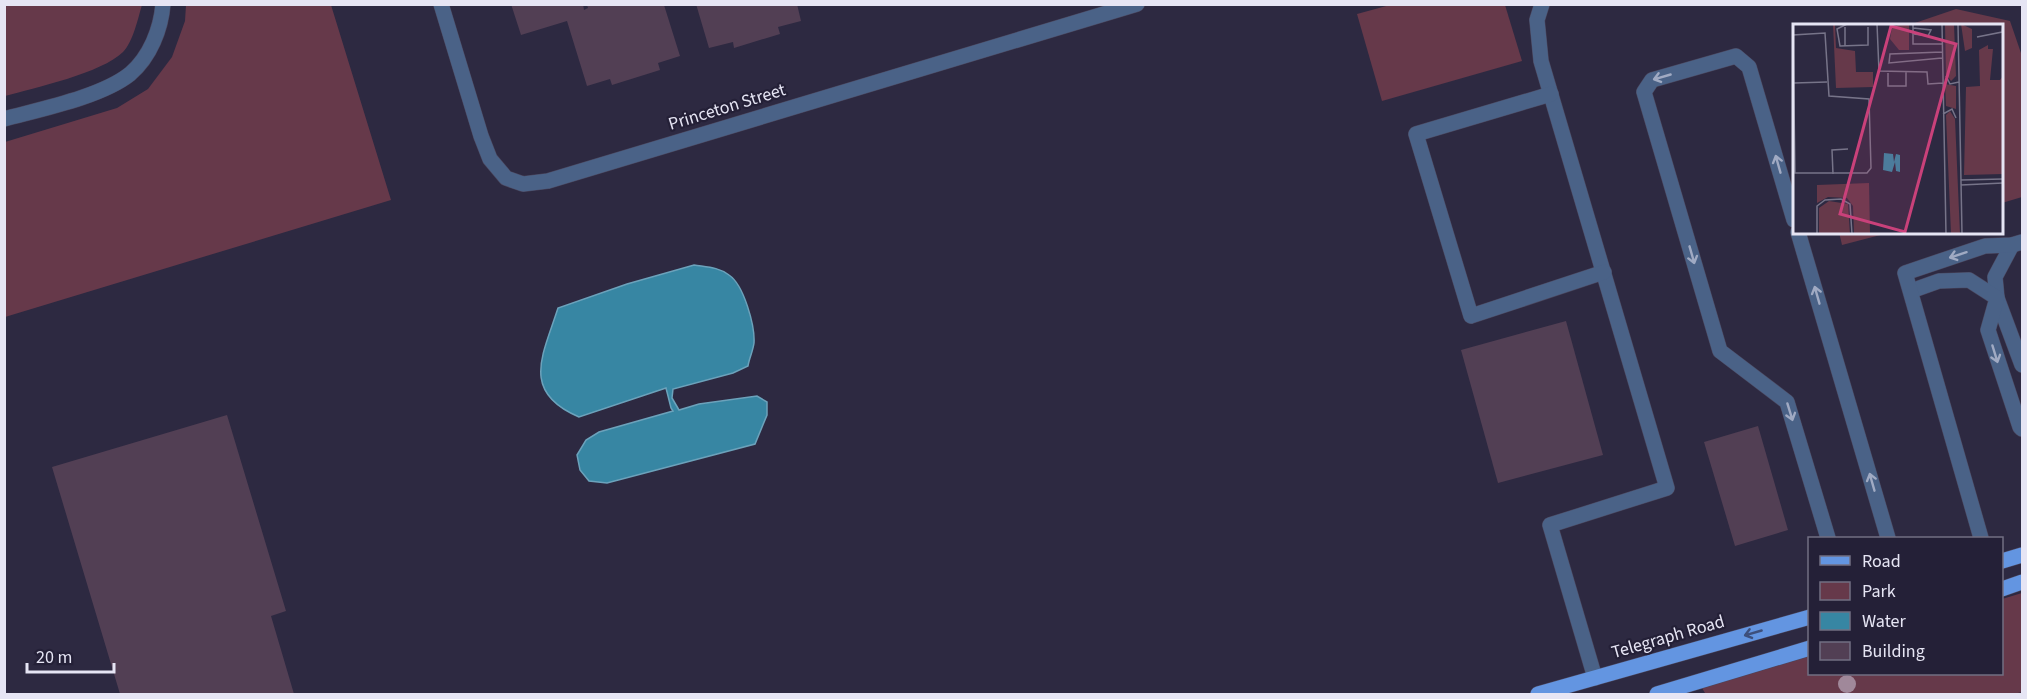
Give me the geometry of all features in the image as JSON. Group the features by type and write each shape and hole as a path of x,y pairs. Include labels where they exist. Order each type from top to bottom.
{"main road":[{"path":"2003,560 2022,555"},
{"path":"2003,588 2022,582"},
{"name":"Telegraph Road","path":"1538,694 1808,617"},
{"path":"1657,694 1808,648"}],"street":[{"path":"4,119 106,88 130,73 145,56 155,39 163,4"},
{"name":"Princeton Street","path":"441,4 490,159 506,178 523,184 548,181 1137,4"},
{"path":"1542,4 1538,20 1541,61 1667,488 1550,525 1595,678"},
{"path":"1793,217 1749,67 1736,56 1652,80 1644,92 1720,351 1787,402 1827,537"},
{"path":"1551,94 1416,134 1471,316 1604,272"},
{"path":"1799,234 1888,537"},
{"path":"1981,537 1905,273 1985,246 2017,243"},
{"path":"2017,243 1995,277 1997,298 2022,365"},
{"path":"1911,291 1939,281 1969,280 1997,298"},
{"path":"1997,298 1988,330 2002,377 2022,429"}],"green space":[{"path":"5,4 142,5 127,48 113,60 67,79 5,96"},
{"path":"186,5 331,5 391,200 5,317 5,142 117,108 148,89 172,57 185,21"},
{"path":"1390,5 1505,5 1522,61 1382,101 1357,14"},
{"path":"1956,9 2010,21 2022,56 2022,197 2003,203 2003,24 1912,24"},
{"path":"1839,234 1884,234 1842,245"},
{"path":"2022,593 2022,692 2014,694 1703,694 1705,693 1702,688 1808,656 1808,675 2003,675 2003,599"}],"water":[{"path":"694,265 721,270 734,280 748,306 754,343 748,366 733,373 673,389 672,398 679,410 699,404 757,396 767,402 767,415 755,444 607,483 589,481 580,470 577,455 586,440 599,432 673,411 666,388 579,417 561,407 549,396 542,384 541,371 542,357 558,308 627,284"}],"building":[{"path":"511,4 583,4 584,10 588,8 587,5 664,5 680,56 658,63 660,70 612,85 610,79 587,86 567,21 521,35"},
{"path":"696,4 797,4 801,21 778,27 780,34 734,48 733,42 709,48"},
{"path":"1566,321 1603,455 1498,483 1461,350"},
{"path":"227,415 286,611 271,616 294,694 120,694 52,467"},
{"path":"1758,426 1788,530 1735,546 1704,442"}]}
